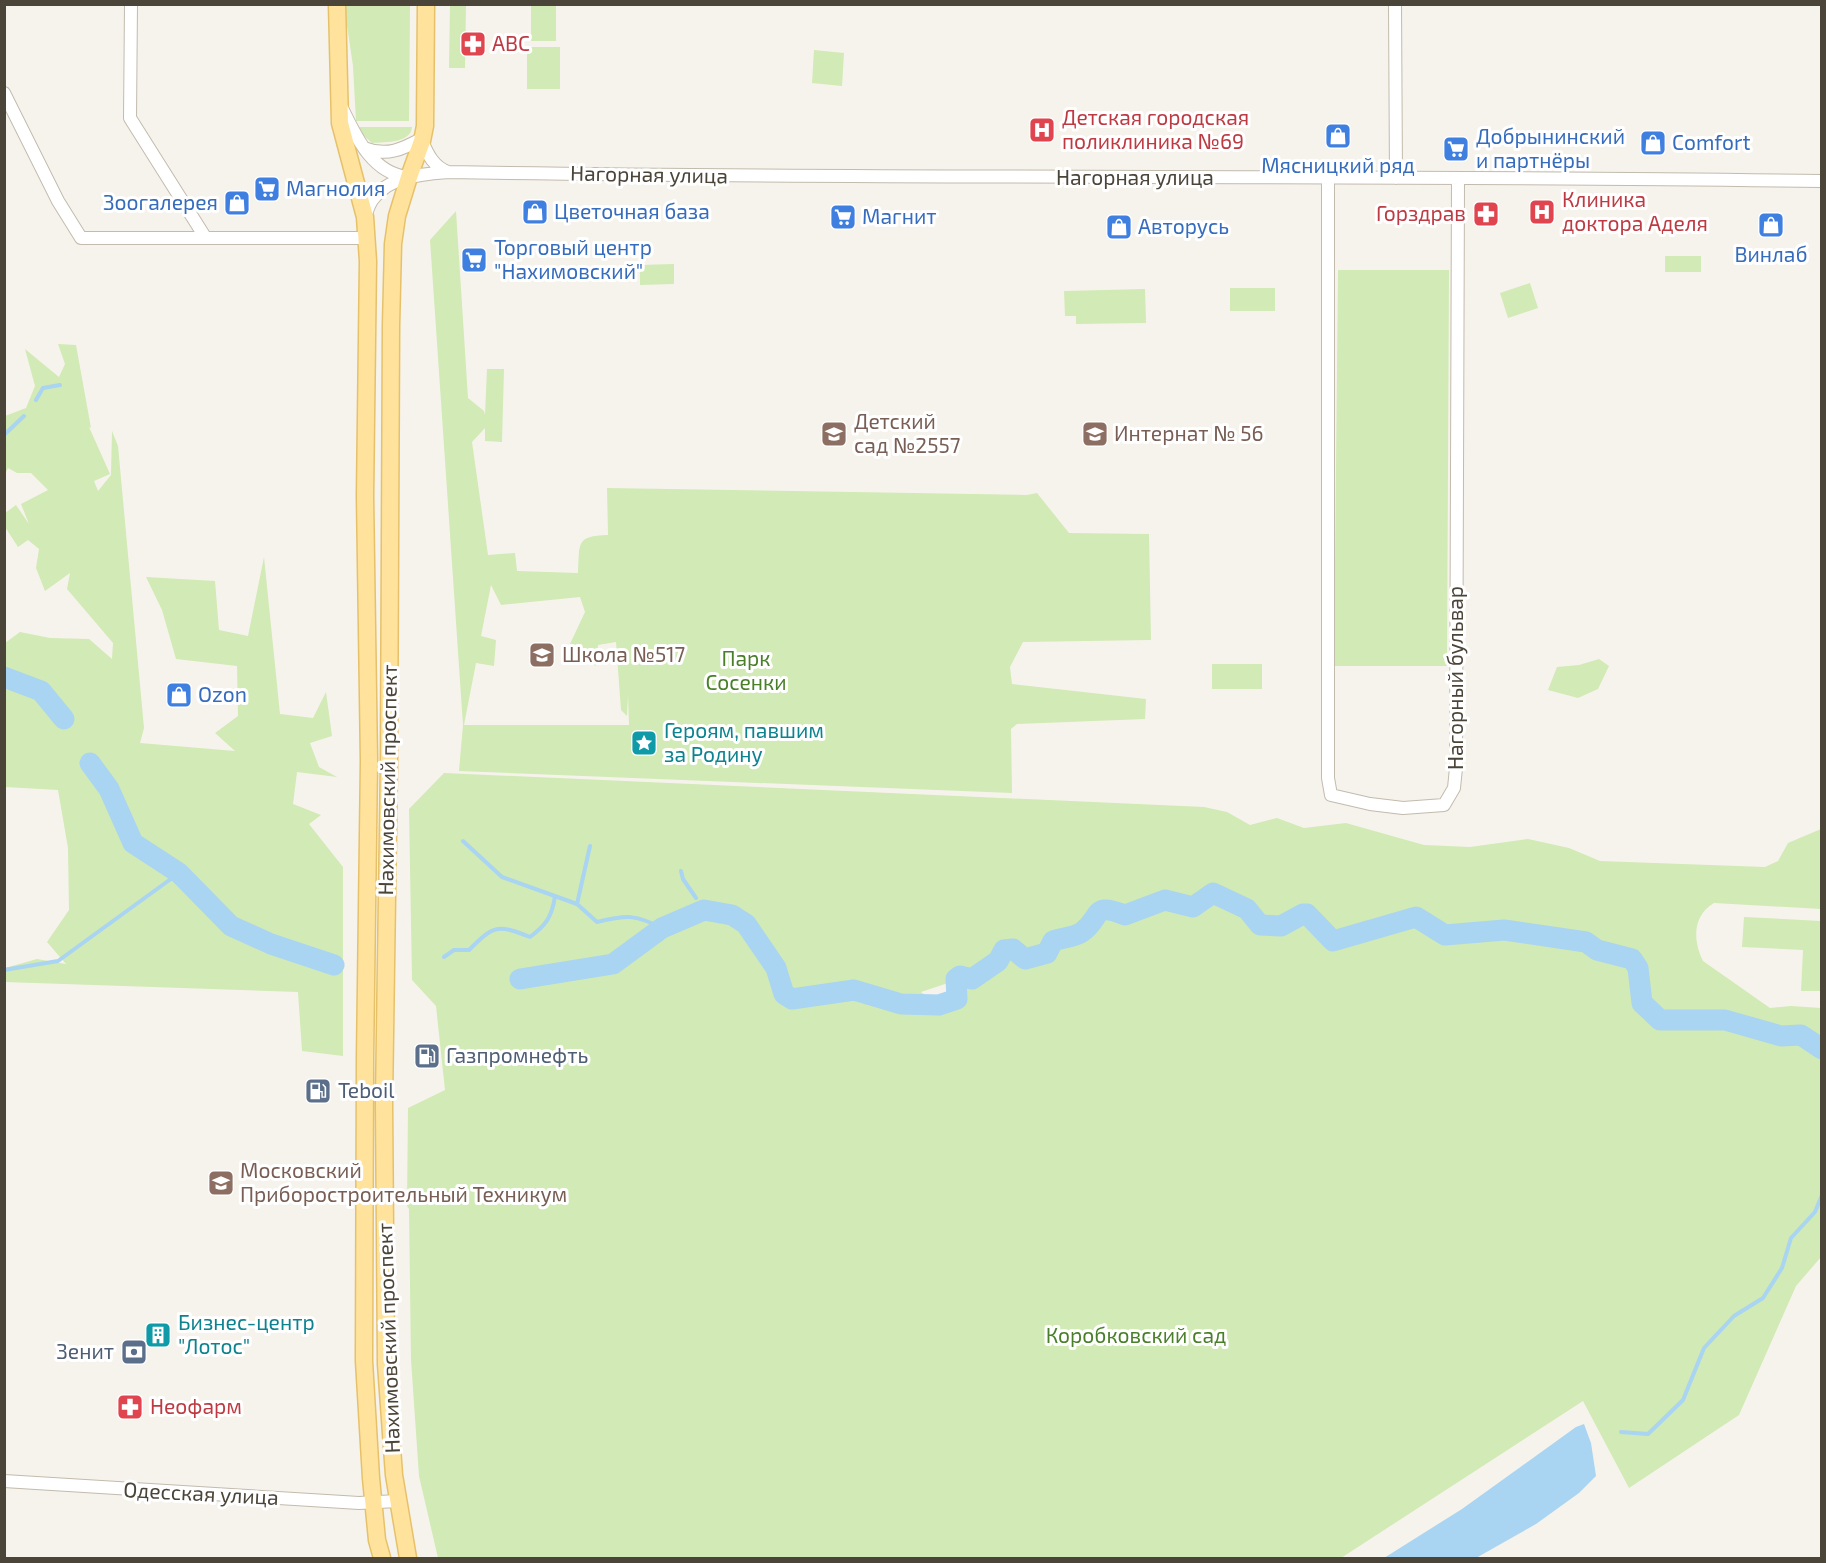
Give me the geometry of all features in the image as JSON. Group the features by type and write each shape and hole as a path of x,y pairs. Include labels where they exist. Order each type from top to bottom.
{"main road":[{"name":"Нахимовский проспект","path":"337,4 339,102 342,132 365,217 369,261 365,496 369,761 364,1360 377,1540 382,1558"},
{"name":"Нахимовский проспект","path":"408,1558 398,1502 386,1364 384,1114 391,326 393,244 396,225 408,177 423,140 426,4"}],"street":[{"path":"130,4 130,118 205,237"},
{"path":"1395,4 1396,178"},
{"path":"4,93 58,201 81,238 367,238"},
{"name":"Нахимовский проспект","path":"339,102 363,147"},
{"path":"363,147 383,152 394,151 423,140 433,162 441,170 448,172"},
{"path":"363,147 384,168 399,177 408,177"},
{"path":"396,225 402,216 413,183 448,172"},
{"name":"Нагорная улица","path":"365,217 372,200 391,184 408,177 448,172 753,176 1821,181"},
{"name":"Нагорный бульвар","path":"1328,178 1328,778 1331,795 1370,804 1403,808 1444,804 1454,788 1456,768 1458,178"},
{"name":"Одесская улица","path":"4,1480 374,1503 398,1502"}],"green space":[{"path":"344,5 410,5 409,121 356,121 353,66"},
{"path":"450,5 466,5 465,68 449,68"},
{"path":"531,5 556,5 556,41 531,41"},
{"path":"527,47 560,47 560,89 527,89"},
{"path":"814,50 844,53 842,86 812,83"},
{"path":"359,127 412,127 411,132 403,139 372,143 363,135"},
{"name":"Парк Сосенки","path":"456,211 468,398 484,411 485,415 487,369 504,369 502,442 485,441 485,428 472,442 488,555 515,553 517,571 578,573 581,543 590,537 608,535 607,488 1027,495 1037,493 1069,533 1149,534 1151,640 1023,642 1010,667 1012,684 1146,699 1145,719 1017,724 1011,729 1012,793 459,771 463,725 430,240","holes":["491,585 501,605 580,597 585,612 569,646 596,666 598,645 616,642 621,710 627,716 628,695 629,725 464,725 476,663 494,666 496,640 481,636"]},
{"path":"1665,256 1701,256 1701,272 1665,272"},
{"path":"674,264 674,284 640,285 640,265"},
{"path":"1338,270 1449,270 1447,666 1334,666"},
{"path":"1530,283 1538,308 1508,318 1500,293"},
{"path":"1230,288 1275,288 1275,311 1230,311"},
{"path":"1145,289 1146,323 1076,324 1076,316 1065,316 1064,291"},
{"path":"58,344 76,345 91,428 89,427 110,474 94,481 98,491 111,475 112,431 118,446 144,728 140,743 235,751 215,733 238,716 237,666 176,659 162,610 146,577 215,581 219,630 248,636 264,557 280,714 313,718 326,692 332,736 310,743 319,767 337,777 297,772 293,804 321,815 309,824 343,867 343,1056 302,1051 298,992 5,982 5,968 37,959 66,964 47,942 69,910 68,848 58,790 5,787 5,643 20,632 50,638 89,639 112,659 113,643 67,589 70,573 45,591 36,568 39,549 28,540 18,547 5,527 5,513 16,505 29,524 21,504 48,490 31,473 17,473 8,468 5,474 5,416 26,408 35,386 25,349 59,377 65,364"},
{"path":"1599,659 1609,666 1598,689 1578,698 1548,690 1557,667 1579,665"},
{"path":"1212,664 1262,664 1262,689 1212,689"},
{"name":"Коробковский сад","path":"444,773 1204,807 1227,812 1250,825 1277,818 1304,828 1346,823 1424,845 1470,847 1528,839 1569,848 1600,861 1765,867 1778,861 1788,843 1821,829 1821,909 1714,903 1707,908 1698,922 1696,937 1703,961 1770,1008 1791,1006 1821,1008 1821,1257 1796,1286 1739,1415 1629,1488 1583,1401 1341,1558 438,1558 419,1476 411,1360 409,1209 407,1206 408,1108 445,1090 436,1006 412,980 409,809","holes":["957,980 958,1000 939,1006 921,992"]},
{"path":"1744,917 1821,921 1821,991 1801,991 1803,950 1742,947"}],"water":[{"path":"1584,1424 1591,1443 1596,1476 1579,1493 1536,1524 1476,1558 1384,1558 1462,1509 1576,1427"}],"waterway":[{"path":"36,400 43,388 60,385"},
{"path":"4,435 24,416"},
{"path":"4,677 41,691 64,719"},
{"path":"90,763 109,789 133,843 179,873 231,926 271,944 334,965"},
{"path":"463,841 502,877 577,904 597,922 630,917 645,920 662,928"},
{"path":"577,904 590,846"},
{"path":"681,871 683,879 696,898"},
{"path":"4,970 58,961 179,873"},
{"path":"520,979 613,964 662,928 704,910 732,915 746,924 776,968 784,994 792,999 854,990 901,1004 939,1005 957,999 956,979 960,976 972,979 998,961 1004,950 1013,949 1025,959 1047,953 1053,941 1082,932 1102,910 1125,915 1165,900 1193,907 1213,893 1247,909 1260,925 1281,926 1307,914 1333,941 1416,917 1445,935 1504,930 1586,942 1597,950 1632,959 1638,968 1642,1003 1660,1020 1725,1020 1781,1036 1801,1035 1822,1049"},
{"path":"444,957 454,950 469,950 484,936 497,929 510,930 530,937 547,920 555,896"},
{"path":"701,906 704,910"},
{"path":"1621,1432 1648,1434 1683,1400 1704,1348 1734,1316 1763,1298 1782,1268 1791,1238 1815,1212 1822,1195"}],"place":[{"name":"ABC","path":"473,44"},
{"name":"Детская городская поликлиника №69","path":"1042,130"},
{"name":"Мясницкий ряд","path":"1338,136"},
{"name":"Comfort","path":"1653,143"},
{"name":"Добрынинский и партнёры","path":"1456,149"},
{"name":"Магнолия","path":"267,189"},
{"name":"Зоогалерея","path":"237,203"},
{"name":"Цветочная база","path":"535,212"},
{"name":"Клиника доктора Аделя","path":"1542,212"},
{"name":"Горздрав","path":"1486,214"},
{"name":"Магнит","path":"843,217"},
{"name":"Винлаб","path":"1771,225"},
{"name":"Авторусь","path":"1119,227"},
{"name":"Торговый центр \"Нахимовский\"","path":"474,260"},
{"name":"Детский сад №2557","path":"834,434"},
{"name":"Интернат № 56","path":"1095,434"},
{"name":"Школа №517","path":"542,655"},
{"name":"Ozon","path":"179,695"},
{"name":"Героям, павшим за Родину","path":"644,743"},
{"name":"Газпромнефть","path":"427,1056"},
{"name":"Teboil","path":"318,1091"},
{"name":"Московский Приборостроительный Техникум","path":"221,1183"},
{"name":"Бизнес-центр \"Лотос\"","path":"158,1335"},
{"name":"Зенит","path":"134,1352"},
{"name":"Неофарм","path":"130,1407"}]}
